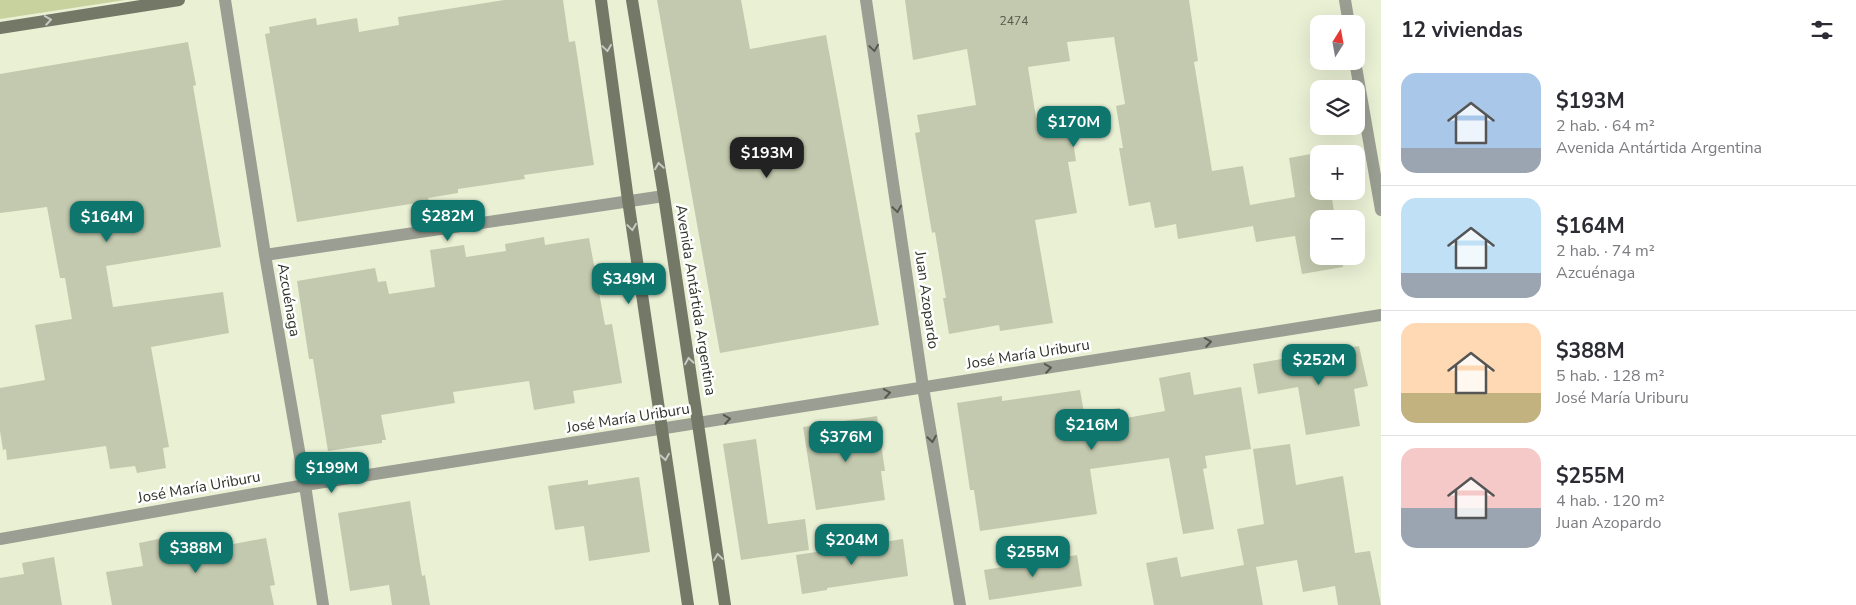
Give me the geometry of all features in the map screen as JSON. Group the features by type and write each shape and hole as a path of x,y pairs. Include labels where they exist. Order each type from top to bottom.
{"main road":[{"path":"0,28 179,0"},
{"path":"601,0 628,200 688,605"},
{"name":"Avenida Antártida Argentina","path":"632,0 664,196 725,605"}],"street":[{"name":"Azcuénaga","path":"225,0 323,605"},
{"name":"Juan Azopardo","path":"866,0 923,387 960,605"},
{"path":"1345,0 1348,15"},
{"path":"1357,70 1381,210"},
{"path":"265,255 664,196"},
{"name":"José María Uriburu","path":"0,539 305,485 1381,315"}],"green space":[{"path":"0,0 125,0 0,19"}],"building":[{"path":"504,0 563,0 569,42 575,41 594,165 524,175 525,179 458,189 458,193 428,198 429,201 297,222 265,34 270,33 269,27 316,18 317,25 357,18 359,32 399,25 398,17"},
{"path":"657,0 741,0 750,49 826,35 879,325 720,353"},
{"path":"905,0 1189,0 1198,61 1194,62 1212,171 1243,166 1250,205 1295,197 1289,158 1310,154 1310,200 1332,200 1334,210 1310,210 1310,265 1343,265 1343,267 1302,274 1295,236 1256,242 1253,226 1178,239 1176,224 1155,228 1150,202 1129,206 1119,148 1123,148 1116,106 1125,104 1114,37 1067,42 1070,61 1028,67 1036,118 1046,116 1047,119 1069,116 1076,161 1068,162 1077,213 1035,220 1053,323 1000,331 999,325 949,334 943,298 946,298 935,232 932,233 915,133 920,132 917,115 976,105 967,49 913,60"},
{"path":"188,42 196,85 193,86 221,247 106,266 113,307 223,292 229,333 151,347 169,447 163,448 166,468 137,473 135,466 110,469 106,446 7,460 6,449 3,450 0,431 0,388 45,380 35,325 72,319 65,278 60,278 47,207 0,213 0,74"},
{"path":"544,237 545,245 589,238 605,325 612,324 622,383 573,391 575,403 534,410 529,381 453,392 455,403 381,415 386,440 382,440 382,443 328,451 313,359 309,359 297,281 375,268 378,282 386,281 389,294 435,287 430,250 464,245 466,257 506,251 505,244"},
{"path":"1359,346 1368,386 1354,389 1360,426 1306,435 1298,387 1258,394 1253,364"},
{"path":"1190,372 1194,395 1241,387 1251,449 1205,456 1207,468 1203,469 1214,529 1183,534 1169,458 1090,469 1097,514 980,531 974,490 970,490 957,403 1002,396 1002,401 1080,390 1084,413 1120,408 1121,419 1165,411 1159,378"},
{"path":"877,416 885,471 881,471 885,500 816,510 803,427"},
{"path":"756,439 768,524 805,519 809,550 741,560 723,444"},
{"path":"1290,444 1296,485 1343,476 1355,553 1370,551 1381,605 1338,605 1335,586 1303,592 1297,560 1256,567 1263,605 1154,605 1146,563 1177,557 1181,577 1244,565 1237,529 1264,524 1253,449"},
{"path":"639,477 650,552 589,561 584,526 555,530 548,486 588,480 588,485"},
{"path":"410,501 422,576 425,575 430,605 392,605 389,585 350,591 338,513"},
{"path":"208,532 212,548 266,538 275,585 270,586 274,605 112,605 106,572 143,566 139,543 173,536 174,540"},
{"path":"903,539 908,576 827,588 827,590 802,594 796,555"},
{"path":"1077,555 1082,586 989,600 984,570"},
{"path":"54,557 62,605 0,605 0,578 24,574 22,563"}]}
